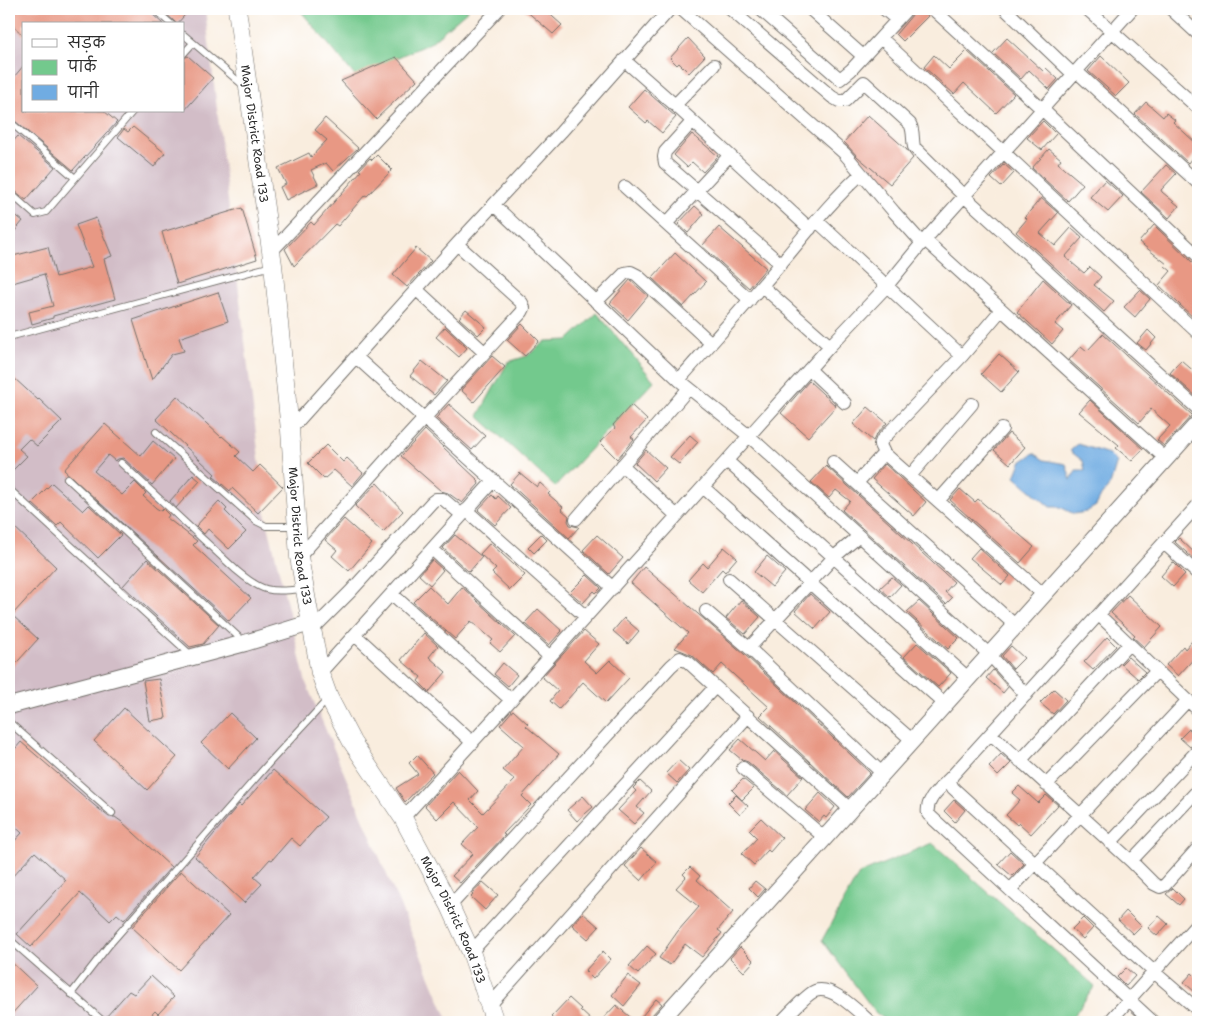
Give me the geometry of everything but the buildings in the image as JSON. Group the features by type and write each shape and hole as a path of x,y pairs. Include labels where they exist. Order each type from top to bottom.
{"main road":[{"name":"Major District Road 133","path":"237,9 272,259 290,430 299,557 310,627 320,672 329,698 352,742 402,818 450,906 471,952 492,1014"}],"street":[{"path":"272,259 499,9"},
{"path":"290,430 457,244 562,132 670,9"},
{"path":"681,9 844,153 894,212 924,241 1166,459"},
{"path":"730,9 839,101 845,101 864,82"},
{"path":"760,9 840,79 851,70 907,9"},
{"path":"810,9 863,56"},
{"path":"884,9 897,20"},
{"path":"934,9 1198,256"},
{"path":"1005,9 1198,183"},
{"path":"1087,9 1198,108"},
{"path":"402,818 473,743 830,346 886,287 924,241 1132,9"},
{"path":"1171,9 1198,34"},
{"path":"881,38 1198,333"},
{"path":"624,60 729,156 886,287 962,356"},
{"path":"675,105 714,65"},
{"path":"851,70 910,124 913,130 912,140 914,147 964,196 1198,409"},
{"path":"692,122 665,152 665,163 781,264"},
{"path":"666,224 729,156"},
{"path":"576,519 622,465 684,384 711,343 781,264 838,195 861,174"},
{"path":"625,187 750,300"},
{"path":"494,205 684,384 749,436 990,655 1026,695"},
{"path":"299,557 522,312 524,308 522,303 457,244"},
{"path":"596,302 625,273 637,274 711,343"},
{"path":"762,286 830,346"},
{"path":"416,289 484,352"},
{"path":"1001,310 962,356 882,440 880,446 884,453 1044,596"},
{"path":"356,356 613,588"},
{"path":"809,370 845,403"},
{"path":"910,476 972,404"},
{"path":"659,1022 1198,423"},
{"path":"938,501 1002,429"},
{"path":"857,483 884,453"},
{"path":"727,460 968,678"},
{"path":"833,462 1016,626"},
{"path":"622,465 677,516"},
{"path":"320,672 494,480"},
{"path":"704,487 946,704"},
{"path":"9,706 310,627 350,592 436,499 443,499 464,513 586,617"},
{"path":"1153,1022 928,814 927,807 952,776 1198,505"},
{"path":"749,648 834,556 858,537"},
{"path":"1164,543 1198,574"},
{"path":"432,549 550,657"},
{"path":"729,579 913,741"},
{"path":"392,594 511,700"},
{"path":"706,611 749,648 883,774"},
{"path":"1099,615 1198,710"},
{"path":"355,635 473,743"},
{"path":"1020,760 1129,644"},
{"path":"450,906 677,660 684,659 851,810"},
{"path":"1046,785 1157,671"},
{"path":"471,952 715,687"},
{"path":"1010,890 1188,700"},
{"path":"492,1014 748,716"},
{"path":"991,734 1154,884 1160,887 1165,885 1198,848"},
{"path":"1110,843 1198,750"},
{"path":"743,768 825,838"},
{"path":"952,776 950,782 953,788 1198,1010"},
{"path":"1131,861 1198,790"},
{"path":"1109,1022 1198,923"},
{"path":"781,1022 814,991 827,990 842,998 870,1022"}],"lane":[{"path":"154,9 169,22"},
{"path":"185,36 247,88"},
{"path":"185,53 193,43"},
{"path":"9,192 31,212 40,214 46,212 132,112"},
{"path":"9,121 75,178"},
{"path":"9,337 272,259"},
{"path":"156,432 256,521 266,526 297,526"},
{"path":"121,463 236,570 256,585 273,592 304,589"},
{"path":"66,478 245,643"},
{"path":"9,488 192,657"},
{"path":"71,994 109,945 269,763 329,698"},
{"path":"9,722 112,813"},
{"path":"9,938 104,1022"}],"shaded area":[{"path":"9,9 205,9 266,517 306,683 449,1022 9,1022"}],"green space":[{"path":"299,9 469,9 430,43 355,76"},
{"path":"597,313 654,381 555,487 478,416 508,362 527,356 546,341 568,340"},
{"path":"932,843 1095,986 1069,1022 888,1022 875,1012 822,940 859,874"}],"water":[{"path":"1078,444 1109,454 1117,462 1110,485 1096,506 1086,512 1074,514 1060,507 1050,507 1015,477 1021,462 1034,453 1044,460 1066,464 1071,480 1076,470 1085,470 1083,461 1070,451"}]}
